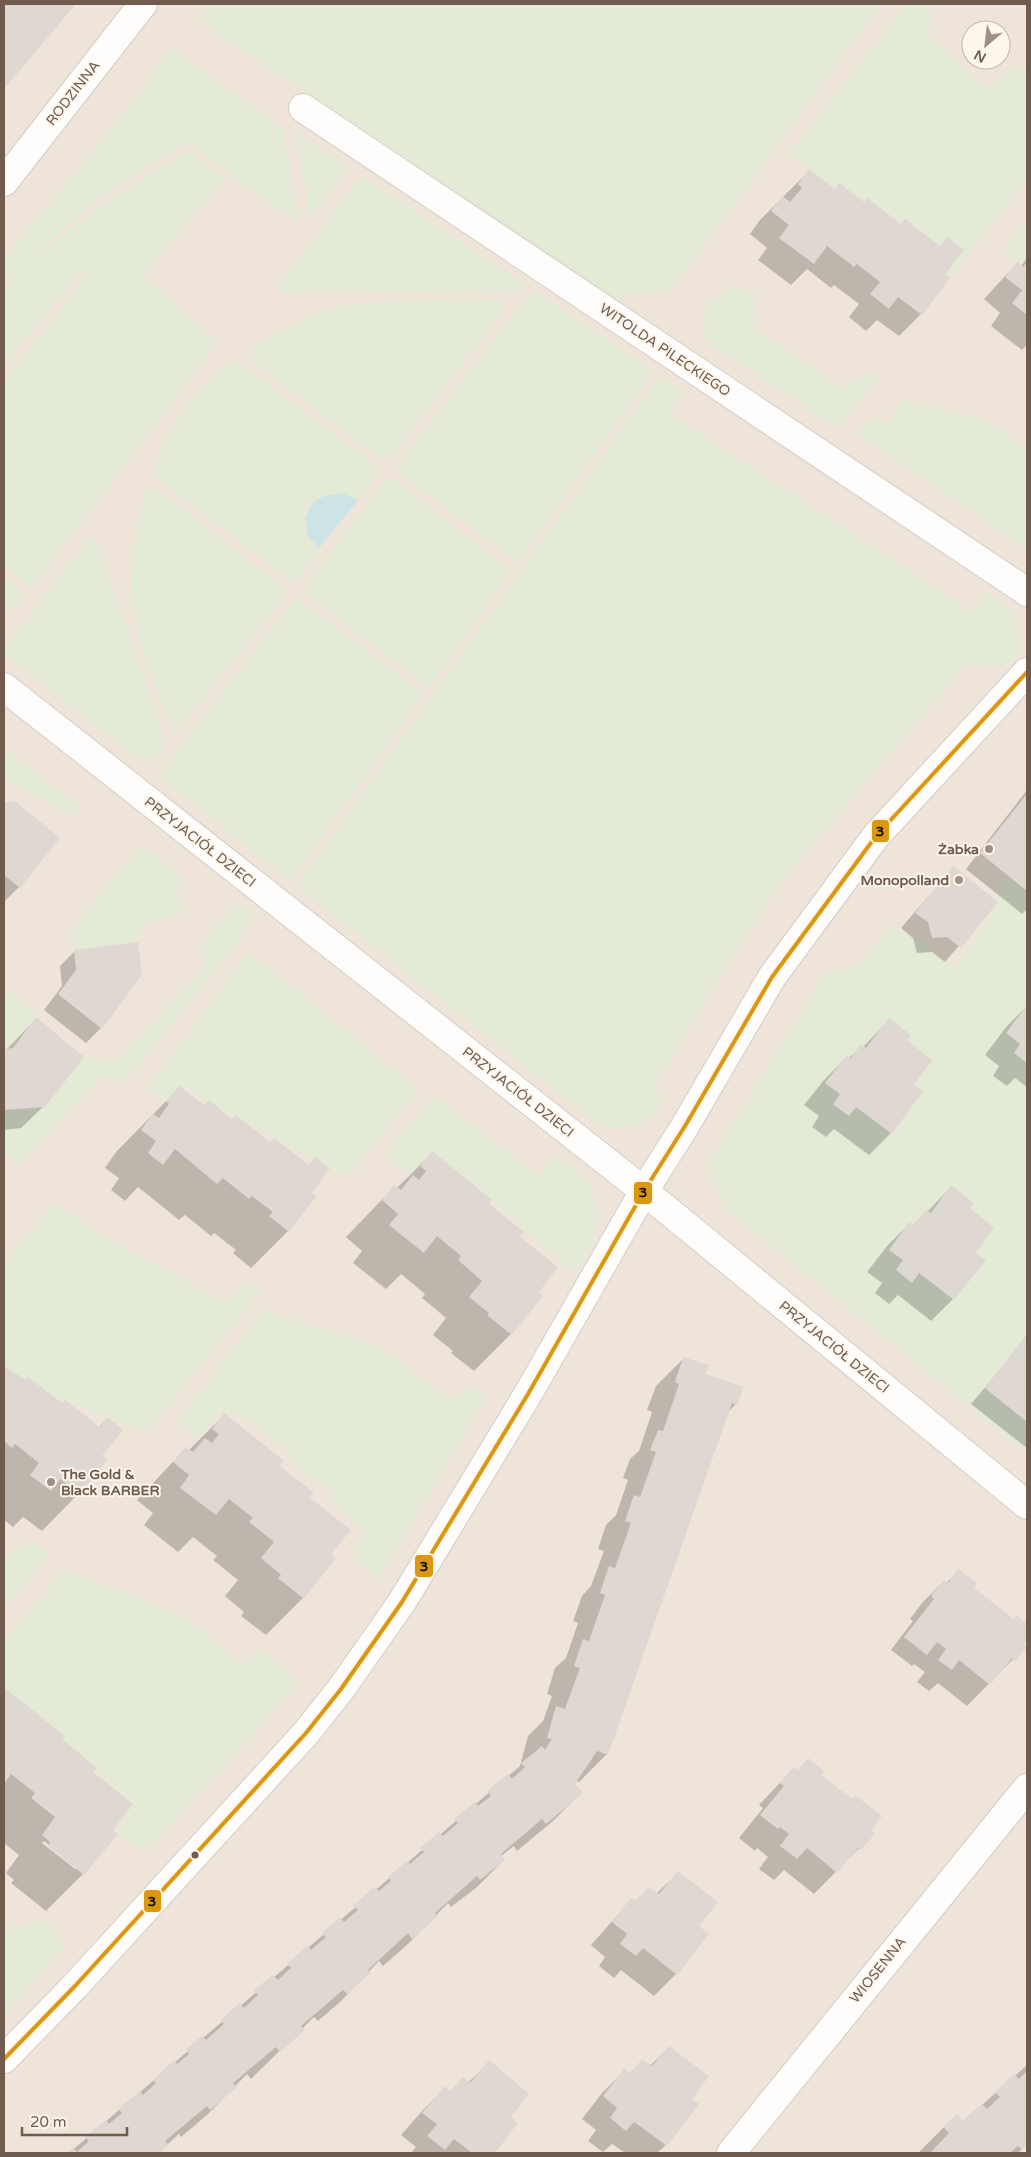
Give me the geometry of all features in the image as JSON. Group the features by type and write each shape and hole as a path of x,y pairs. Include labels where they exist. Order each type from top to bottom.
{"street":[{"name":"RODZINNA","path":"4,182 143,4"},
{"name":"WITOLDA PILECKIEGO","path":"303,108 1027,592"},
{"path":"4,2059 74,1986 306,1733 341,1689 407,1594 528,1394 644,1192 778,970 876,836 1027,672"},
{"name":"PRZYJACIÓŁ DZIECI","path":"4,687 644,1192 1027,1505"},
{"name":"WIOSENNA","path":"731,2153 1027,1788"}],"shaded area":[{"path":"4,4 1027,4 1027,2153 4,2153"},
{"path":"342,493 358,500 319,548 308,536 305,519 312,504 322,497"}],"green space":[{"path":"206,4 881,4 670,291 641,296 627,291 618,300 199,21"},
{"path":"907,4 926,4 934,13 926,34 961,65 961,70 966,70 989,90 1013,66 1027,71 1027,179 950,278 945,275 963,249 947,237 940,246 905,219 901,224 868,198 864,202 839,183 835,189 789,154"},
{"path":"172,48 282,128 299,224 186,143 97,199 29,260 110,200 188,150 224,179 143,275 216,341 202,363 31,588 4,567 4,382 89,274 82,269 4,366 4,292 15,274 4,284 4,259 123,115"},
{"path":"295,132 348,168 311,218"},
{"path":"362,175 524,284 522,289 515,291 284,293 279,291 279,287"},
{"path":"1027,220 1027,262 1023,267 1003,251"},
{"path":"732,285 757,296 753,327 845,390 868,372 875,380 838,428 704,339 705,306"},
{"path":"533,290 653,370 520,559 513,560 398,472 398,465"},
{"path":"496,300 502,302 504,310 389,458 379,457 251,360 250,350 274,335 308,317 338,308 383,302"},
{"path":"235,359 377,466 377,476 358,500 345,494 334,493 321,497 307,510 304,516 303,527 319,551 294,583 154,476 157,459 163,443 184,411 196,396"},
{"path":"660,376 684,391 670,414 972,612 987,591 1001,601 1011,612 1017,626 1018,643 1017,655 1005,667 966,664 782,880 712,989 652,1090 666,1099 645,1122 630,1128 621,1128 599,1125 297,886"},
{"path":"903,400 987,421 1027,449 1027,550 857,433 874,416 887,424"},
{"path":"393,479 508,568 509,574 431,684 423,684 307,593 305,587 385,480"},
{"path":"146,488 156,488 284,588 285,595 176,732 173,731 151,675 140,640 133,602 132,564 134,545"},
{"path":"89,538 93,539 97,544 165,741 161,752 144,764 6,655 5,649"},
{"path":"4,575 26,595 4,618"},
{"path":"296,597 423,694 290,881 159,776"},
{"path":"4,748 75,802 80,810 66,812 4,779"},
{"path":"141,846 184,879 174,895 185,912 144,925 138,942 74,950 73,927"},
{"path":"1006,874 1027,892 1027,1453 724,1208 708,1165 827,971 857,966 894,925 957,968 998,902"},
{"path":"238,903 254,911 232,951 124,1082 101,1077 19,1164 4,1153 4,1111 45,1107 84,1057 114,1062 205,968 200,943"},
{"path":"249,952 418,1089 347,1178 180,1086 169,1104 148,1088"},
{"path":"4,992 11,993 36,1017 13,1048 4,1049"},
{"path":"435,1096 538,1176 557,1156 589,1183 598,1214 592,1247 575,1273 432,1151 413,1175 385,1154"},
{"path":"54,1204 128,1251 226,1302 243,1283 262,1289 147,1432 4,1378 4,1266"},
{"path":"263,1310 383,1349 450,1399 474,1386 486,1398 378,1579 352,1556 366,1532 330,1502 331,1490 300,1470 280,1445 241,1416 220,1411 196,1440 179,1420"},
{"path":"29,1541 51,1551 4,1609 4,1557"},
{"path":"64,1570 180,1614 244,1667 260,1647 299,1682 146,1852 118,1834 132,1804 4,1689 4,1642"},
{"path":"45,1919 65,1945 4,2016 4,1925 14,1929"}],"building":[{"path":"4,4 76,4 4,89"},
{"path":"809,169 835,189 839,183 864,202 867,198 901,224 905,219 940,246 947,237 964,250 945,275 950,278 922,315 898,297 889,309 870,294 880,282 857,264 854,267 827,246 814,264 779,238 789,225 771,211 782,196 790,202 802,188 798,184"},
{"path":"1017,261 1023,267 1027,262 1027,315 1012,303 1022,290 1005,277"},
{"path":"1027,794 1027,891 980,853"},
{"path":"15,801 60,838 20,888 4,875 4,802"},
{"path":"953,866 998,902 961,948 947,937 932,938 928,922 915,913"},
{"path":"138,942 142,975 102,1029 58,994 76,970 74,950"},
{"path":"1027,1005 1027,1063 1014,1053 1020,1044 1006,1033"},
{"path":"36,1017 84,1057 45,1107 4,1110 4,1049 13,1048"},
{"path":"889,1018 911,1035 907,1040 932,1060 914,1085 923,1091 892,1134 856,1107 849,1116 833,1104 840,1094 825,1083 846,1056 851,1058 861,1044 866,1048"},
{"path":"179,1086 204,1105 209,1100 232,1119 236,1115 270,1142 274,1138 309,1165 315,1157 330,1168 312,1193 316,1196 289,1232 269,1216 273,1212 252,1196 249,1199 223,1178 217,1184 175,1149 163,1165 148,1153 156,1141 141,1130 153,1114 159,1118 169,1104 166,1101"},
{"path":"432,1151 492,1200 489,1204 524,1232 520,1237 558,1267 539,1292 543,1296 512,1335 487,1315 489,1313 469,1297 482,1281 458,1260 461,1256 437,1236 424,1253 389,1225 398,1214 382,1200 394,1185 401,1190 413,1175 419,1180 426,1171 420,1166"},
{"path":"951,1185 974,1203 970,1208 994,1228 976,1253 986,1260 954,1300 919,1273 912,1283 896,1270 903,1260 889,1250 909,1222 913,1225 926,1210 931,1213"},
{"path":"1027,1334 1027,1422 985,1388"},
{"path":"683,1357 709,1365 705,1374 744,1387 737,1405 732,1403 608,1755 597,1751 575,1784 583,1793 546,1824 542,1819 501,1854 505,1860 480,1880 477,1876 435,1913 438,1916 412,1939 408,1933 368,1970 371,1973 347,1994 343,1990 301,2026 305,2030 280,2052 276,2047 233,2083 237,2087 210,2110 207,2106 165,2141 168,2145 159,2153 67,2153 73,2148 77,2152 89,2141 85,2137 106,2120 109,2124 122,2113 118,2109 140,2091 143,2095 156,2083 153,2080 174,2060 177,2064 189,2054 186,2049 202,2036 206,2040 224,2024 220,2020 240,2003 244,2008 258,1995 254,1990 273,1975 278,1980 291,1968 287,1964 307,1946 311,1950 326,1937 322,1933 340,1917 344,1922 358,1910 353,1906 374,1887 379,1891 391,1881 388,1877 407,1861 410,1864 424,1852 420,1848 439,1832 443,1836 458,1823 454,1819 475,1802 478,1806 491,1796 487,1791 508,1774 512,1779 525,1767 521,1763 542,1746 545,1750 552,1739 547,1738 556,1706 565,1709 580,1668 574,1666 583,1639 589,1641 605,1595 600,1593 609,1566 615,1568 631,1523 625,1521 634,1495 640,1497 656,1452 650,1450 658,1430 663,1431 679,1384 675,1382"},
{"path":"4,1366 24,1380 28,1377 62,1403 65,1400 100,1427 107,1417 123,1430 102,1456 107,1460 80,1494 60,1479 51,1491 30,1475 39,1463 15,1444 12,1448 4,1441"},
{"path":"224,1413 284,1461 280,1466 314,1493 310,1498 351,1530 331,1554 336,1558 304,1599 278,1578 281,1575 261,1558 274,1542 249,1522 253,1518 229,1499 216,1515 180,1488 189,1475 173,1462 185,1447 193,1452 205,1438 212,1443 219,1434 212,1429"},
{"path":"958,1569 977,1583 974,1588 1014,1619 1016,1615 1027,1624 1027,1639 1024,1644 1027,1647 1015,1661 1012,1658 990,1685 959,1660 952,1670 938,1660 946,1649 937,1642 927,1655 904,1637 934,1599 931,1596 944,1580 948,1583"},
{"path":"5,1688 65,1736 62,1739 97,1768 93,1772 133,1804 113,1830 118,1834 84,1875 48,1846 50,1842 42,1835 55,1817 31,1798 35,1793 11,1774 4,1784"},
{"path":"808,1758 824,1771 821,1775 852,1799 855,1795 882,1816 871,1831 875,1834 861,1850 858,1848 837,1873 807,1848 797,1859 780,1846 789,1834 780,1827 778,1829 760,1815 784,1786 780,1783 793,1767 798,1770"},
{"path":"678,1871 718,1902 699,1926 709,1934 677,1975 643,1948 636,1956 620,1944 627,1934 612,1922 631,1898 636,1901 648,1887 659,1894"},
{"path":"669,2046 709,2076 692,2099 699,2104 667,2146 634,2122 626,2131 610,2118 617,2108 603,2096 624,2069 630,2074 642,2059 652,2066"},
{"path":"489,2060 529,2094 511,2117 518,2123 495,2153 472,2153 454,2139 445,2150 427,2136 437,2124 422,2113 445,2086 451,2091 463,2077 470,2083"},
{"path":"1027,2071 1027,2145 1022,2150 1018,2146 1010,2153 931,2152 949,2133 943,2127 957,2114 963,2120 982,2104 987,2109 1000,2097 995,2092 1014,2074 1019,2079"}],"transit line":[{"name":"3","path":"4,2059 75,1986 306,1733 341,1689 402,1602 528,1394 644,1191 685,1126 772,977 876,836 1027,672"}],"place":[{"name":"Żabka","path":"989,849"},
{"name":"Monopolland","path":"959,880"},
{"name":"The Gold & Black BARBER","path":"51,1482"}]}
